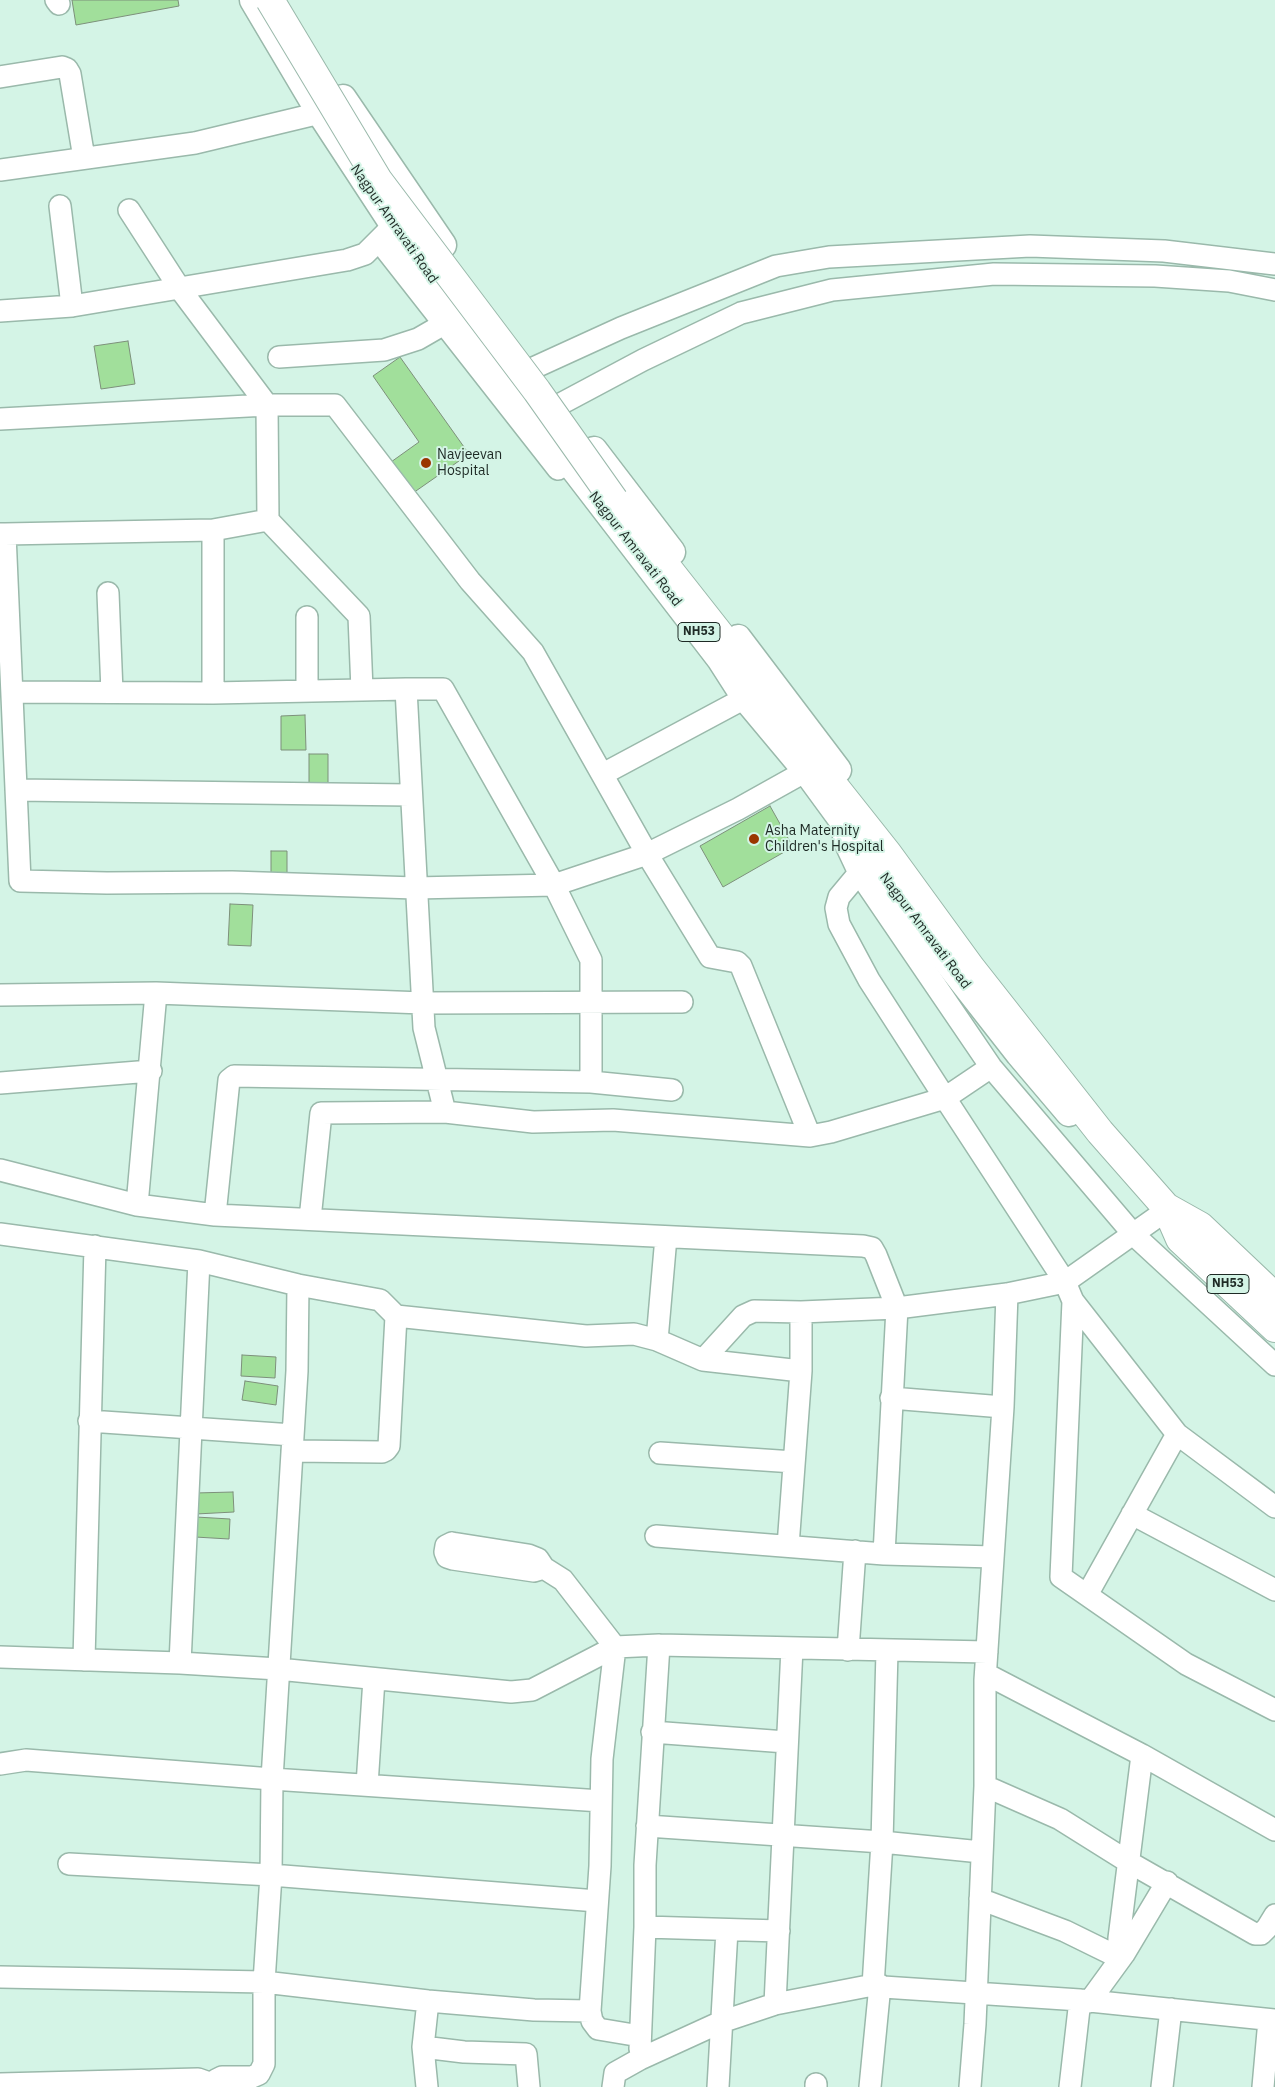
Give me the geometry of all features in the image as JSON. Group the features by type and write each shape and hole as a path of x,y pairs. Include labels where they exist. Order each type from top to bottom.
{"highway":[{"path":"270,0 378,180 537,391 614,500 732,650 758,690 888,854 971,968 1162,1212"},
{"name":"Nagpur Amravati Road","path":"1162,1212 1275,1297"},
{"name":"Nagpur Amravati Road","path":"1190,1232 1275,1328"}],"main road":[{"name":"Nagpur Amravati Road","path":"253,0 320,113 395,228 528,421 720,659 745,698 806,771 926,935 1019,1054 1162,1212"},
{"name":"Nagpur Amravati Road","path":"280,0 394,175 458,267 535,368 558,404 1190,1232"}],"street":[{"path":"0,77 62,67 67,69 70,74 84,158"},
{"path":"0,170 195,142 320,113"},
{"path":"60,206 72,306"},
{"path":"130,210 180,289 267,405 268,520 359,616 362,690"},
{"path":"0,311 72,306 347,260 365,254 395,228"},
{"path":"395,228 385,245 387,251 444,324 501,383 621,328 776,266 829,258 1030,246 1164,251 1275,264"},
{"path":"776,266 787,301"},
{"path":"528,421 558,404 741,314 832,290 994,274 1155,276 1229,281 1275,290"},
{"path":"279,357 384,350 418,339 444,324"},
{"path":"0,419 267,405 335,404 470,581 533,652 647,854 710,957 737,962 741,966 810,1136"},
{"path":"268,520 213,530 3,534 14,692 20,881 107,883 232,882 415,888 554,886 647,854 738,809 806,771"},
{"path":"213,530 213,693"},
{"path":"108,593 112,692"},
{"path":"307,617 307,691"},
{"path":"406,689 410,795 424,1028 445,1112"},
{"path":"14,692 213,693 443,689 554,886 591,960 591,1082"},
{"path":"603,774 745,698"},
{"path":"16,790 410,795"},
{"path":"842,819 844,841 859,873 991,1067 1134,1235 1275,1365"},
{"path":"859,873 839,897 836,908 840,924 869,980 1069,1292 1177,1434 1275,1507"},
{"path":"0,995 156,993 422,1003 682,1002"},
{"path":"137,1205 151,1071 156,993"},
{"path":"310,1219 321,1114 445,1112 533,1122 613,1120 810,1136 831,1132 945,1098 991,1067"},
{"path":"0,1083 151,1071"},
{"path":"215,1215 229,1080 234,1076 591,1082 672,1090"},
{"path":"0,1170 137,1205 215,1215 863,1246 872,1248 897,1308 884,1554"},
{"path":"702,1360 749,1312 897,1308 1007,1294 1069,1292 1162,1212"},
{"path":"0,1234 199,1261 298,1285 380,1300 396,1316 586,1336 634,1334 657,1340 702,1360 800,1371"},
{"path":"657,1340 666,1237"},
{"path":"84,1660 94,1246"},
{"path":"180,1663 199,1261"},
{"path":"0,2084 198,2079 212,2086 222,2077 252,2077 263,2080 264,1982 271,1875 272,1779 297,1370 298,1285"},
{"path":"1069,1292 1061,1577 1186,1664 1275,1710"},
{"path":"970,2087 986,1786 987,1652 1003,1406 1007,1294"},
{"path":"788,1546 800,1371 802,1312"},
{"path":"89,1421 190,1428 292,1443 382,1452 389,1446 396,1316"},
{"path":"891,1398 1003,1406"},
{"path":"1087,1595 1177,1434"},
{"path":"660,1453 794,1462"},
{"path":"1132,1514 1275,1590"},
{"path":"656,1536 884,1554 993,1557"},
{"path":"848,1650 854,1551"},
{"path":"544,1568 563,1580 615,1647 602,1759 597,1901 590,2011 592,2021 598,2029 640,2036"},
{"path":"0,1657 180,1663 278,1669 511,1692 532,1690 615,1647 659,1645 987,1652"},
{"path":"640,2059 646,1927 647,1826 659,1645"},
{"path":"775,2004 786,1742 792,1648"},
{"path":"870,2087 877,1986 887,1651"},
{"path":"986,1674 1142,1755 1275,1830"},
{"path":"367,1785 374,1679"},
{"path":"652,1732 786,1742"},
{"path":"1122,1956 1119,1938 1127,1861 1142,1755"},
{"path":"0,1764 26,1760 601,1801"},
{"path":"986,1786 1060,1819 1127,1861 1167,1882 1255,1934 1261,1934 1275,1915"},
{"path":"647,1826 882,1842 981,1852"},
{"path":"69,1864 271,1875 597,1901"},
{"path":"1070,2087 1084,2001 1122,1956 1167,1882"},
{"path":"980,1900 1065,1931 1122,1956"},
{"path":"646,1927 779,1931"},
{"path":"718,2087 727,1930"},
{"path":"0,1977 264,1982 428,2001 534,2010 590,2011"},
{"path":"613,2087 616,2072 721,2022 775,2004 877,1986 1084,2001 1272,2020 1263,2087"},
{"path":"427,2087 424,2047 428,2001"},
{"path":"1162,2087 1171,2009"},
{"path":"424,2047 464,2052 526,2054 529,2087"}],"building":[{"path":"72,0 178,0 179,6 76,25"},
{"path":"128,341 135,384 101,389 94,346"},
{"path":"400,357 469,454 413,493 391,462 419,442 373,376"},
{"path":"305,715 306,750 281,750 281,716"},
{"path":"309,754 328,754 328,788 309,788"},
{"path":"770,806 793,847 723,887 700,846"},
{"path":"271,851 287,851 287,880 271,880"},
{"path":"230,904 253,905 251,946 228,945"},
{"path":"242,1355 276,1357 275,1378 241,1376"},
{"path":"245,1381 278,1386 276,1405 242,1400"},
{"path":"233,1492 234,1512 196,1514 195,1493"},
{"path":"196,1517 230,1519 229,1539 195,1537"}],"place":[{"name":"Navjeevan Hospital","path":"426,463"},
{"name":"Asha Maternity Children's Hospital","path":"754,839"}]}
